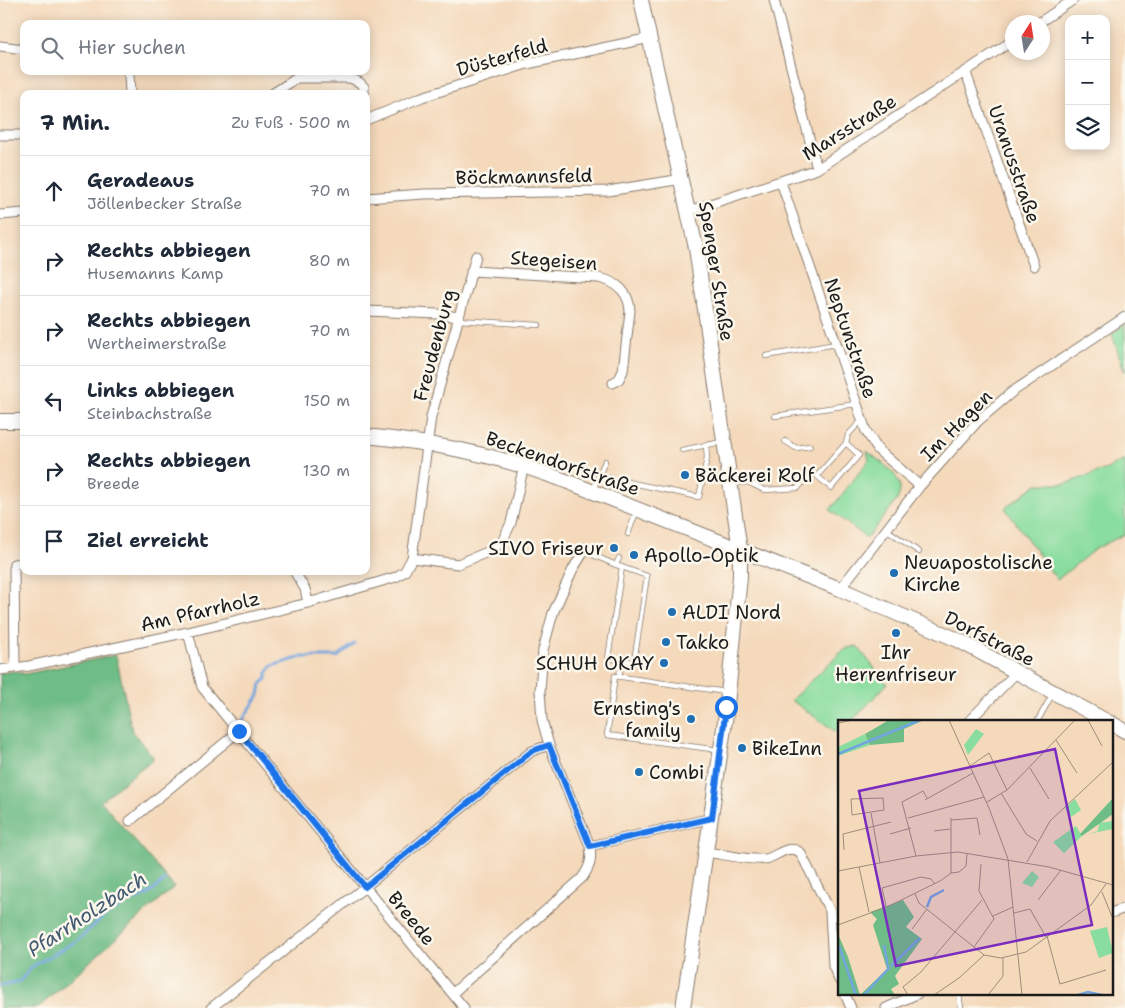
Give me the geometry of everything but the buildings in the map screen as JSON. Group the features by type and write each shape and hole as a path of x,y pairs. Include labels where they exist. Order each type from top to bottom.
{"main road":[{"name":"Spenger Straße","path":"641,0 696,248 740,550 740,577 721,751 683,1008"},
{"path":"0,421 20,421"},
{"name":"Beckendorfstraße","path":"370,436 427,443 475,452 524,465 740,550"},
{"name":"Dorfstraße","path":"740,550 840,589 958,640 1105,720"},
{"name":"Dorfstraße","path":"1112,724 1125,731"}],"street":[{"path":"774,0 817,169"},
{"path":"1050,15 1073,0"},
{"name":"Düsterfeld","path":"370,118 422,97 527,64 650,38"},
{"path":"0,46 20,48"},
{"name":"Marsstraße","path":"689,211 817,169 1005,46"},
{"name":"Uranusstraße","path":"966,72 1034,266"},
{"path":"129,75 130,90"},
{"path":"278,90 297,78 350,78 360,82 364,86 364,90"},
{"path":"0,135 20,135"},
{"name":"Böckmannsfeld","path":"370,198 424,194 608,191 682,179"},
{"name":"Neptunstraße","path":"780,182 856,404 871,441 878,450 920,486"},
{"path":"0,215 20,213"},
{"name":"Freudenburg","path":"427,443 431,417 476,256"},
{"name":"Stegeisen","path":"471,271 599,278 619,286 629,302 630,311 623,371 620,379 613,383"},
{"path":"370,311 438,314 457,319"},
{"name":"Im Hagen","path":"840,589 920,486 970,429 1012,392 1125,317"},
{"path":"427,443 412,558 458,564 490,551 502,542 511,524 524,465"},
{"path":"453,993 582,878 590,865 592,858 590,846 549,745 542,720 540,692 546,635 558,599 573,569 590,552"},
{"name":"Am Pfarrholz","path":"0,670 188,632 308,603 396,577 406,571 412,558"},
{"path":"15,668 14,564 20,563"},
{"path":"296,575 305,589 308,603"},
{"name":"Breede","path":"188,632 202,687 464,1008"},
{"path":"970,720 1017,672"},
{"path":"130,821 239,731"},
{"path":"211,1008 365,887 532,751 549,745"},
{"path":"590,846 712,818"},
{"path":"706,852 760,859 769,858 790,850 800,852 830,911 833,966 838,978"},
{"path":"1112,913 1125,908"},
{"path":"846,996 851,1008"},
{"path":"886,1008 913,996"}],"lane":[{"path":"457,319 539,325"},
{"path":"766,356 836,344"},
{"path":"775,416 856,404"},
{"path":"846,443 859,455 831,488 817,476 846,443 848,435 862,420"},
{"path":"785,441 796,448 810,446"},
{"path":"682,450 724,442"},
{"path":"599,476 699,496 707,458 706,445"},
{"path":"593,492 605,461"},
{"path":"730,484 748,482 764,490 798,488 807,477"},
{"path":"628,534 638,509"},
{"path":"886,529 919,552"},
{"path":"590,552 616,565 622,567 647,576 634,662 608,658 622,567"},
{"path":"616,565 619,558"},
{"path":"621,660 607,735 721,751"},
{"path":"617,677 727,692"},
{"path":"1038,720 1054,692"}],"green space":[{"path":"1125,324 1125,372 1112,334"},
{"path":"867,451 886,466 897,478 900,492 897,500 867,538 830,510 869,460"},
{"path":"1125,460 1125,534 1095,549 1057,580 1005,508 1037,484 1065,484 1107,469"},
{"path":"857,646 887,684 853,720 838,720 838,733 791,700 840,653 848,648"},
{"path":"116,655 132,731 154,758 101,801 174,887 38,1008 0,1008 0,673 16,671 25,674"}],"waterway":[{"path":"241,722 259,695 261,684 267,678 267,673 272,666 302,657 337,657 354,644"},
{"name":"Pfarrholzbach","path":"0,986 20,981 33,966 78,940 103,917 126,903 149,894 165,880"}],"place":[{"name":"Bäckerei Rolf","path":"685,475"},
{"name":"SIVO Friseur","path":"614,548"},
{"name":"Apollo-Optik","path":"634,555"},
{"name":"Neuapostolische Kirche","path":"894,573"},
{"name":"ALDI Nord","path":"672,612"},
{"name":"Ihr Herrenfriseur","path":"896,633"},
{"name":"Takko","path":"666,642"},
{"name":"SCHUH OKAY","path":"664,663"},
{"name":"Ernsting's family","path":"691,719"},
{"name":"BikeInn","path":"742,748"},
{"name":"Combi","path":"639,772"}],"route":[{"path":"239,731 365,887 532,751 549,745 590,846 712,818 726,707"}]}
